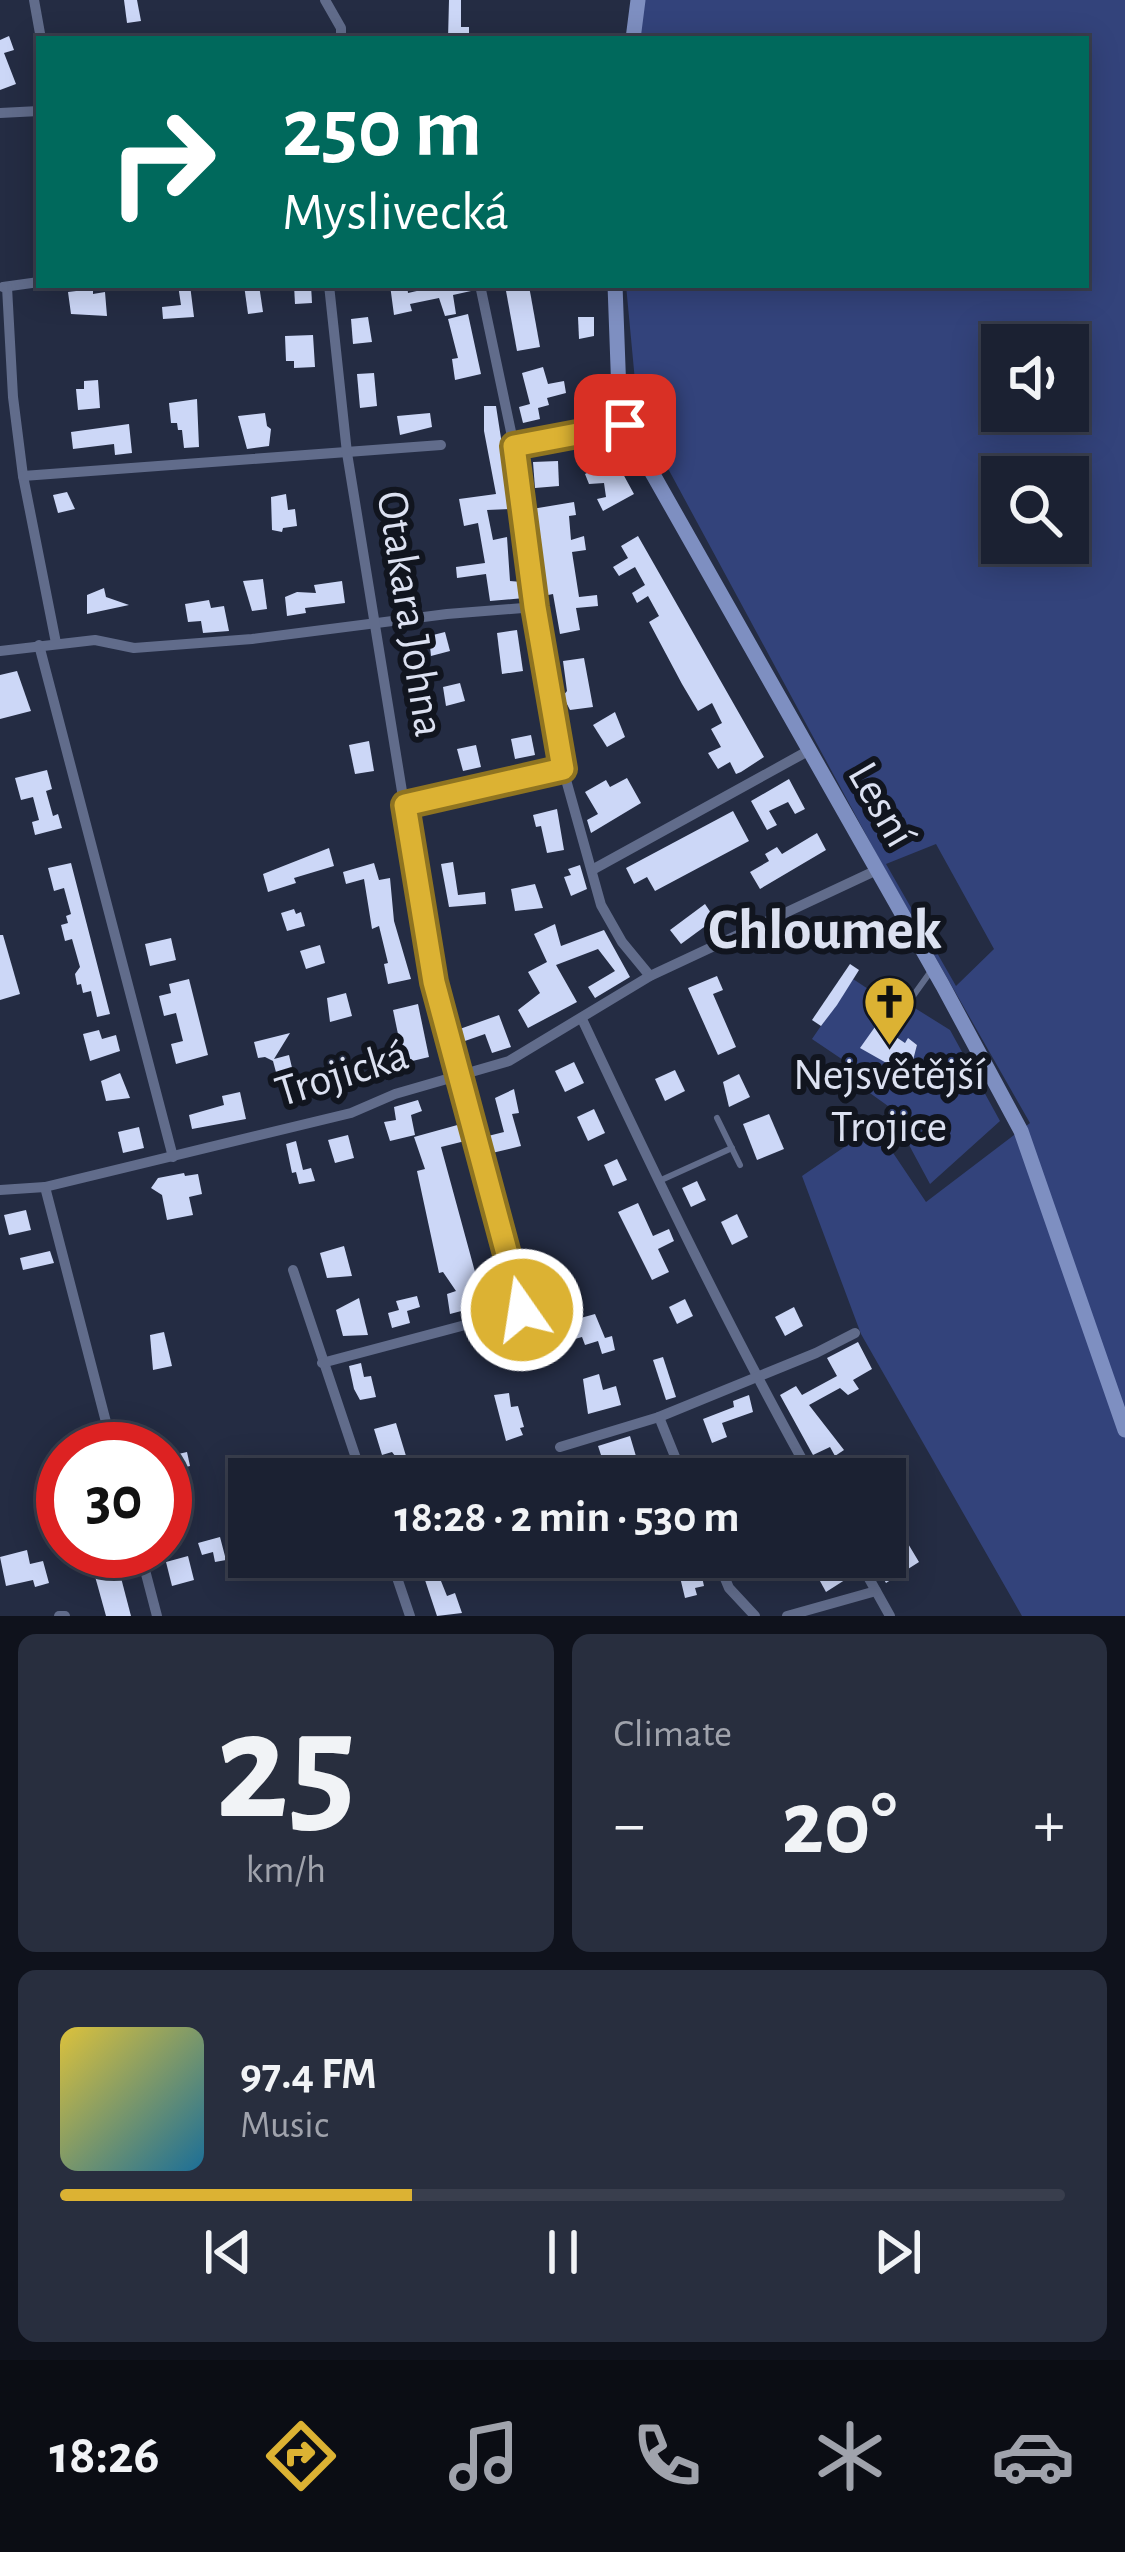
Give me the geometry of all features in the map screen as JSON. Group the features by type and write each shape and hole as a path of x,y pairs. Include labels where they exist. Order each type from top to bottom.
{"street":[{"path":"34,0 40,36"},
{"path":"325,0 341,36"},
{"path":"633,36 638,0"},
{"path":"0,112 36,111"},
{"path":"36,282 4,287 23,476 56,643"},
{"name":"Otakara Johna","path":"322,1363 522,1310 434,982 347,453 329,288"},
{"path":"481,288 514,446 563,769 601,905 622,942 650,976"},
{"name":"Lesní","path":"615,288 619,394 625,425 1021,1131 1125,1430"},
{"path":"514,446 625,425"},
{"path":"23,476 441,445"},
{"path":"0,651 94,640 134,648 535,607"},
{"path":"39,645 173,1157"},
{"path":"592,870 808,751"},
{"path":"405,805 563,769"},
{"name":"Trojická","path":"0,1190 45,1187 351,1113 395,1094 509,1061 650,976 877,870"},
{"path":"582,1018 658,1181 801,1458"},
{"path":"45,1187 106,1422"},
{"path":"293,1270 355,1458"},
{"path":"560,1447 659,1417 855,1333"},
{"path":"659,1417 676,1458"},
{"path":"147,1578 157,1616"},
{"path":"396,1578 410,1616"},
{"path":"724,1578 754,1616"},
{"path":"869,1578 890,1616"},
{"path":"787,1616 876,1591"}],"lane":[{"path":"908,1003 933,968"},
{"path":"717,1118 740,1165"},
{"path":"658,1181 732,1148"}],"shaded area":[{"path":"641,0 1125,0 1125,1616 1022,1616 861,1334 802,1176 875,1126 926,1202 1030,1123 877,855 638,413 626,288 1089,288 1089,36 636,36","holes":["936,844 994,949 956,986 886,864"]},
{"path":"853,979 897,1008 902,1000 950,1030 1000,1121 930,1184 888,1106 849,1078 855,1068 812,1039","holes":["877,1024 905,1043 909,1039 917,1045 911,1068 903,1069 861,1048"]}],"building":[{"path":"124,0 137,0 141,21 127,23"},
{"path":"449,0 461,0 461,27 469,27 469,36 448,36"},
{"path":"9,36 14,50 4,53 16,84 0,90 0,40"},
{"path":"178,288 190,288 194,317 163,319 162,307 181,305"},
{"path":"244,288 259,288 263,312 248,314"},
{"path":"294,288 311,288 312,303 295,304"},
{"path":"390,288 407,288 408,293 470,288 453,295 456,314 445,316 439,298 410,304 412,311 394,315"},
{"path":"529,288 540,347 517,351 506,291"},
{"path":"93,289 93,294 105,292 107,316 71,314 68,292"},
{"path":"468,314 481,374 455,380 452,359 458,358 448,319"},
{"path":"368,317 372,342 353,344 351,319"},
{"path":"578,317 594,317 594,336 579,339"},
{"path":"313,335 315,367 294,368 294,361 286,361 285,336"},
{"path":"543,367 548,384 564,381 566,393 547,398 549,405 538,408 540,419 523,423 519,407 530,404 522,373"},
{"path":"374,373 377,406 360,408 357,374"},
{"path":"98,380 100,408 78,410 76,389 84,389 84,381"},
{"path":"197,399 199,447 184,448 182,430 171,423 169,403"},
{"path":"484,406 496,406 512,509 487,510 493,540 507,537 510,581 522,582 524,598 490,601 486,574 457,578 456,567 485,563 478,523 464,526 459,499 496,494"},
{"path":"265,413 271,429 269,446 247,449 238,416"},
{"path":"430,413 432,427 400,435 397,416"},
{"path":"129,424 132,453 115,455 114,444 73,449 71,432"},
{"path":"604,439 634,494 603,511 597,499 606,497 604,483 589,484 585,474 599,467 587,446"},
{"path":"558,461 559,486 535,488 533,462"},
{"path":"67,492 75,509 58,513 53,495"},
{"path":"286,494 288,510 295,509 297,526 272,530 271,497"},
{"path":"574,502 576,515 569,516 571,540 584,536 586,550 572,552 579,597 597,595 598,606 576,608 580,630 560,634 553,594 543,596 532,509"},
{"path":"638,536 764,757 741,772 736,774 730,762 718,769 708,753 721,747 711,729 722,723 712,703 698,711 682,684 649,622 659,616 648,596 637,603 632,593 645,585 635,567 619,576 613,567 628,558 621,546"},
{"path":"263,579 267,609 252,611 243,581"},
{"path":"342,581 345,603 305,608 306,613 287,616 285,597 316,593 314,585"},
{"path":"104,588 106,597 129,605 87,614 87,595"},
{"path":"209,600 211,608 224,606 229,631 203,633 201,621 188,622 185,604"},
{"path":"517,630 523,671 502,674 497,633"},
{"path":"445,632 450,651 431,656 429,636"},
{"path":"584,658 593,707 570,710 563,696 567,691 563,661"},
{"path":"17,671 31,711 0,719 0,675"},
{"path":"460,683 465,701 446,706 443,687"},
{"path":"615,712 625,737 607,747 593,725"},
{"path":"531,735 535,755 515,759 511,739"},
{"path":"369,741 374,771 355,774 349,745"},
{"path":"476,745 481,767 463,771 457,749"},
{"path":"47,770 52,789 46,791 62,828 35,835 32,822 39,820 33,797 21,800 15,778"},
{"path":"627,778 641,803 591,833 587,820 598,814 585,792 606,780 610,787"},
{"path":"789,779 805,809 795,814 788,802 769,811 777,825 767,830 751,801"},
{"path":"557,809 564,850 547,853 541,826 536,827 533,815"},
{"path":"733,811 749,841 655,891 647,877 634,884 626,868"},
{"path":"817,833 826,850 760,889 750,872 769,861 765,854 777,847 782,854"},
{"path":"329,848 334,866 268,892 263,874"},
{"path":"453,862 458,895 485,892 486,904 449,907 441,864"},
{"path":"71,863 110,1014 97,1017 91,991 83,993 81,984 77,985 75,974 80,967 72,939 65,941 61,925 68,923 66,916 71,914 64,888 54,891 48,868"},
{"path":"374,863 379,880 390,878 394,921 411,979 388,984 384,964 388,963 379,926 372,929 364,879 346,884 343,872"},
{"path":"580,865 587,889 571,896 564,877 571,875 568,869"},
{"path":"535,884 543,908 515,911 511,889"},
{"path":"705,904 715,919 681,944 670,930"},
{"path":"294,909 296,914 301,912 305,926 287,931 281,913"},
{"path":"555,924 561,946 604,930 630,977 595,998 588,987 615,971 598,949 556,965 577,1002 528,1028 518,1010 540,993 528,972 547,962 534,934"},
{"path":"0,935 20,994 0,1000"},
{"path":"171,938 176,960 150,966 145,944"},
{"path":"320,945 325,963 306,969 300,951"},
{"path":"850,964 859,970 821,1026 812,1020"},
{"path":"717,976 723,990 713,994 736,1047 718,1055 688,988"},
{"path":"189,979 208,1055 176,1064 171,1044 183,1041 176,1013 164,1016 159,996 171,993 169,984"},
{"path":"346,993 352,1016 330,1022 327,998"},
{"path":"418,1004 429,1057 404,1063 393,1010"},
{"path":"499,1015 511,1047 492,1053 485,1034 462,1042 457,1030"},
{"name":"Nejsvětější Trojice","path":"877,1024 905,1043 908,1038 917,1045 911,1068 890,1065 860,1048"},
{"path":"99,1030 102,1039 116,1035 120,1051 90,1061 83,1034"},
{"path":"290,1033 274,1059 289,1055 293,1072 277,1076 273,1061 258,1058 254,1042"},
{"path":"574,1062 584,1083 565,1092 555,1071"},
{"path":"675,1070 685,1091 665,1101 655,1079"},
{"path":"120,1073 130,1098 106,1101 101,1081"},
{"path":"739,1074 750,1097 729,1107 723,1082"},
{"path":"514,1089 519,1113 512,1114 521,1146 492,1153 488,1136 504,1132 495,1098"},
{"path":"240,1092 246,1119 192,1129 189,1115 224,1105 222,1096"},
{"path":"418,1100 422,1111 411,1115 415,1135 390,1141 384,1122 396,1120 394,1107"},
{"path":"594,1109 605,1133 588,1141 577,1117"},
{"path":"769,1114 784,1149 757,1160 743,1124"},
{"path":"461,1124 465,1141 441,1147 484,1305 450,1314 447,1294 456,1291 439,1273 417,1171 425,1169 414,1137"},
{"path":"139,1127 144,1148 123,1153 118,1132"},
{"path":"348,1135 354,1158 335,1163 328,1140"},
{"path":"296,1141 303,1170 311,1168 315,1181 299,1184 296,1172 292,1173 286,1144"},
{"path":"617,1159 627,1180 613,1186 604,1165"},
{"path":"198,1174 202,1194 189,1197 193,1215 167,1220 162,1195 151,1188 158,1178"},
{"path":"697,1181 706,1200 691,1207 682,1188"},
{"path":"638,1203 653,1236 669,1229 674,1241 658,1249 669,1272 652,1280 618,1212"},
{"path":"26,1210 31,1230 9,1235 4,1215"},
{"path":"737,1214 748,1237 732,1245 721,1222"},
{"path":"344,1246 352,1276 327,1278 320,1253"},
{"path":"50,1251 54,1263 23,1270 20,1258"},
{"path":"417,1296 420,1307 407,1311 410,1323 392,1328 388,1313 399,1310 396,1301"},
{"path":"359,1298 368,1335 343,1336 336,1310"},
{"path":"685,1299 693,1316 677,1324 669,1307"},
{"path":"794,1307 803,1326 785,1336 775,1317"},
{"path":"595,1314 605,1338 612,1336 615,1350 602,1354 598,1341 585,1345 582,1337 560,1343 557,1334 579,1327 577,1319"},
{"path":"164,1332 172,1366 153,1370 150,1335"},
{"path":"858,1342 872,1369 853,1380 859,1389 848,1395 840,1388 809,1405 844,1450 835,1456 830,1447 813,1455 780,1395 796,1386 802,1395 837,1376 827,1358"},
{"path":"663,1357 676,1397 666,1400 653,1360"},
{"path":"361,1363 364,1377 371,1376 376,1397 360,1400 354,1389 349,1366"},
{"path":"599,1374 603,1390 616,1386 621,1405 588,1414 583,1379"},
{"path":"509,1393 511,1407 518,1406 524,1427 520,1428 523,1435 506,1441 494,1395"},
{"path":"749,1395 753,1412 722,1423 727,1437 712,1443 703,1419 734,1407 733,1401"},
{"path":"396,1423 407,1458 397,1458 392,1452 382,1455 374,1429"},
{"path":"630,1436 637,1458 602,1458 598,1446"},
{"path":"220,1537 226,1560 215,1562 213,1552 202,1555 198,1543"},
{"path":"906,1540 919,1562 906,1570"},
{"path":"27,1550 30,1564 36,1563 36,1578 48,1578 49,1583 35,1587 33,1580 6,1586 0,1557"},
{"path":"192,1572 194,1580 172,1586 170,1578 192,1578"},
{"path":"95,1578 121,1578 131,1616 106,1616"},
{"path":"424,1578 440,1578 447,1596 455,1593 462,1613 437,1616"},
{"path":"680,1578 702,1578 704,1586 695,1588 697,1595 685,1598"},
{"path":"818,1578 848,1578 826,1592"}],"place":[{"name":"Nejsvětější Trojice","path":"889,1047"}],"district":[{"name":"Chloumek","path":"825,930"}],"route":[{"path":"522,1310 434,982 405,805 563,769 514,446 625,425"}]}
